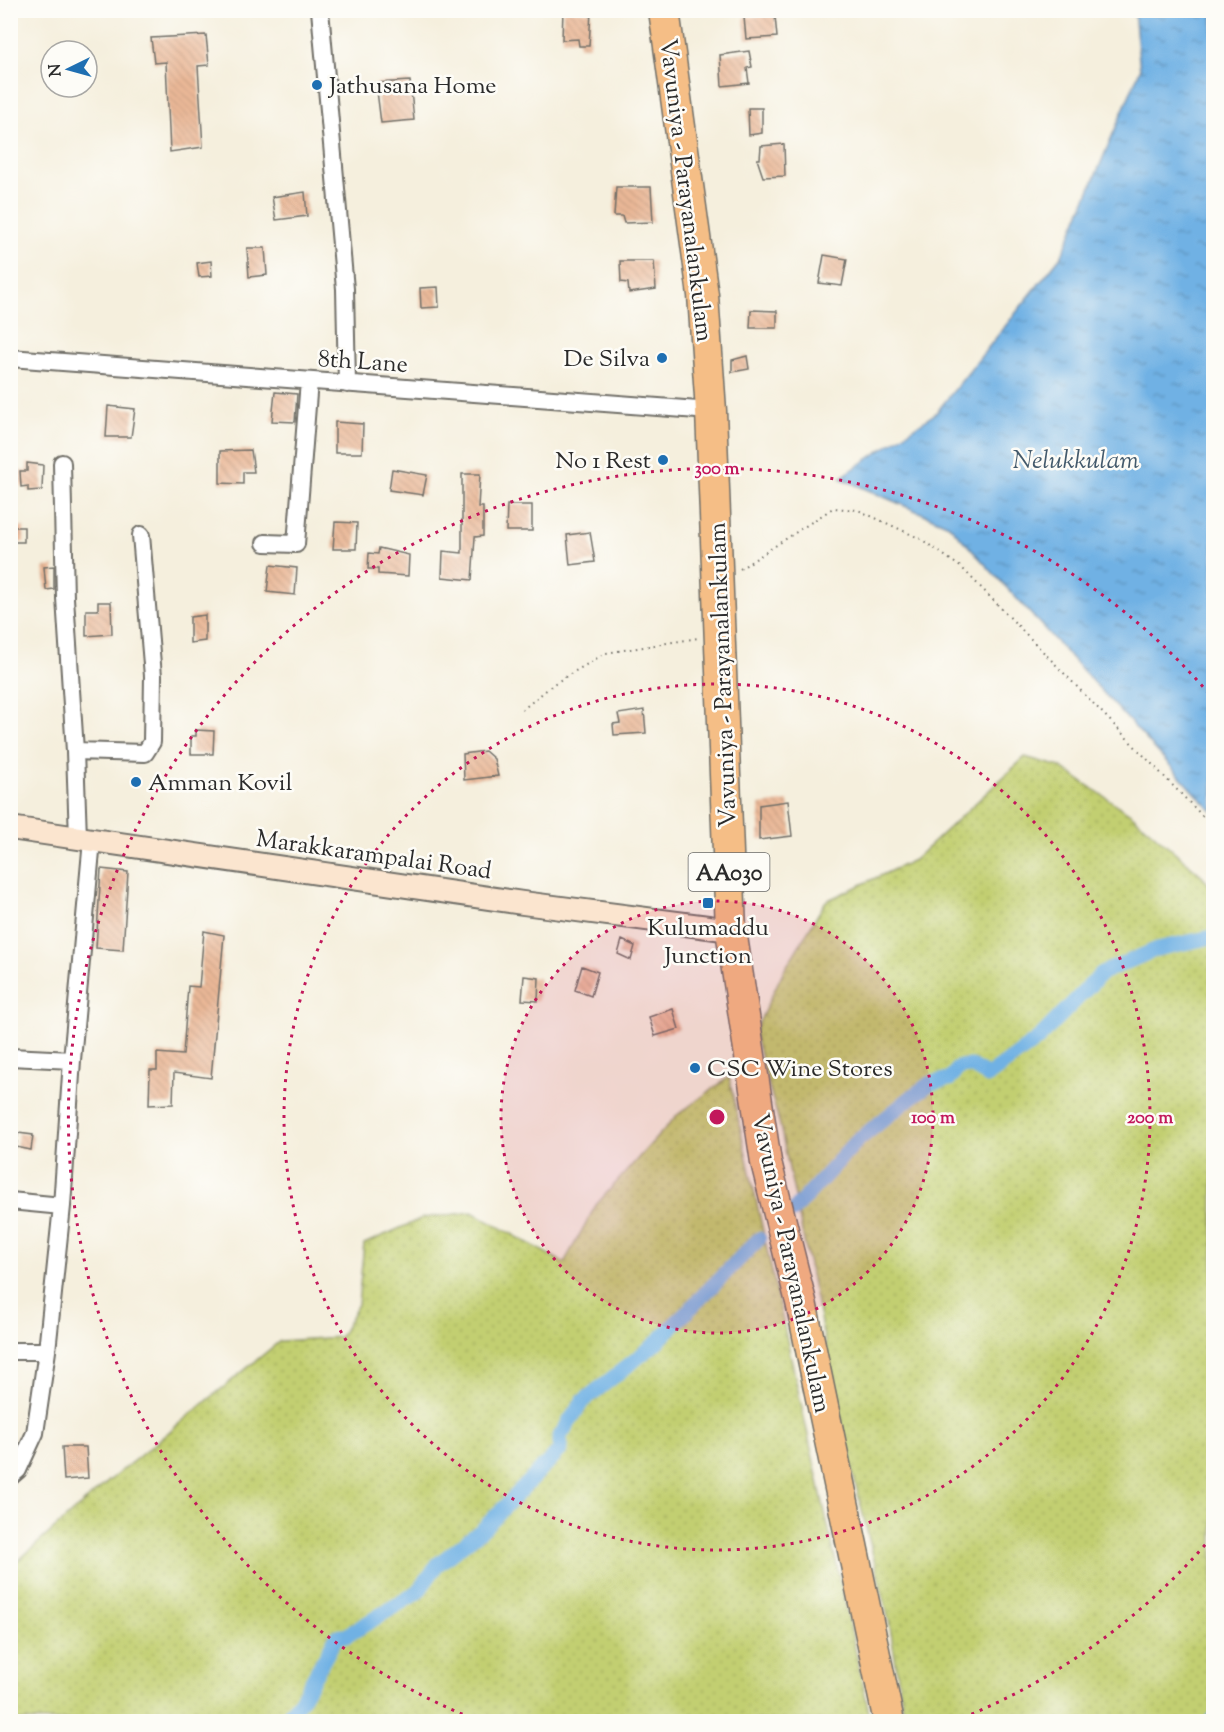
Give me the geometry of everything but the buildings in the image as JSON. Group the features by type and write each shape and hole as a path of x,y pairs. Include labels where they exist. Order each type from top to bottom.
{"highway":[{"name":"Vavuniya - Parayanalankulam","path":"664,10 703,295 711,411 731,930 766,1162 801,1302 889,1722"}],"street":[{"path":"320,10 345,289 347,384"},
{"name":"8th Lane","path":"10,358 711,411"},
{"path":"264,543 296,544 309,381"},
{"path":"10,1477 18,1470 35,1433 47,1351 62,1206 85,839 75,751 65,598 62,463"},
{"path":"75,751 146,753 152,742 153,676 141,535"},
{"name":"Marakkarampalai Road","path":"10,828 523,903 731,930"},
{"path":"10,1057 72,1060"},
{"path":"10,1201 62,1206"},
{"path":"10,1351 47,1351"}],"path":[{"path":"718,583 833,508 858,510 921,539 962,567 1214,828"},
{"path":"522,710 555,683 606,653 698,638"}],"green space":[{"path":"1025,757 1060,767 1132,815 1199,873 1213,889 1213,1721 905,1721 889,1621 848,1453 780,1125 754,1033 783,972 826,901 914,860"},
{"path":"729,1077 871,1721 11,1721 11,1567 98,1490 280,1341 340,1337 358,1304 364,1244 423,1218 472,1212 564,1263 596,1205 676,1116"}],"water":[{"name":"Nelukkulam","path":"1134,11 1213,11 1213,812 949,525 840,478 936,413 1062,255 1140,70"}],"waterway":[{"path":"793,1211 857,1141 931,1083 950,1079 959,1067 971,1066 988,1076 1037,1040 1102,973 1157,949 1214,938"},
{"path":"283,1722 301,1700 337,1636 346,1636 418,1592 438,1564 483,1529 560,1450 560,1436 582,1402 655,1344 759,1239"},
{"path":"1210,1722 1214,1718"}],"place":[{"name":"Jathusana Home","path":"317,85"},
{"name":"De Silva","path":"662,358"},
{"name":"No 1 Rest","path":"663,460"},
{"name":"Amman Kovil","path":"136,782"},
{"name":"Kulumaddu Junction","path":"708,903"},
{"name":"CSC Wine Stores","path":"695,1068"}]}
